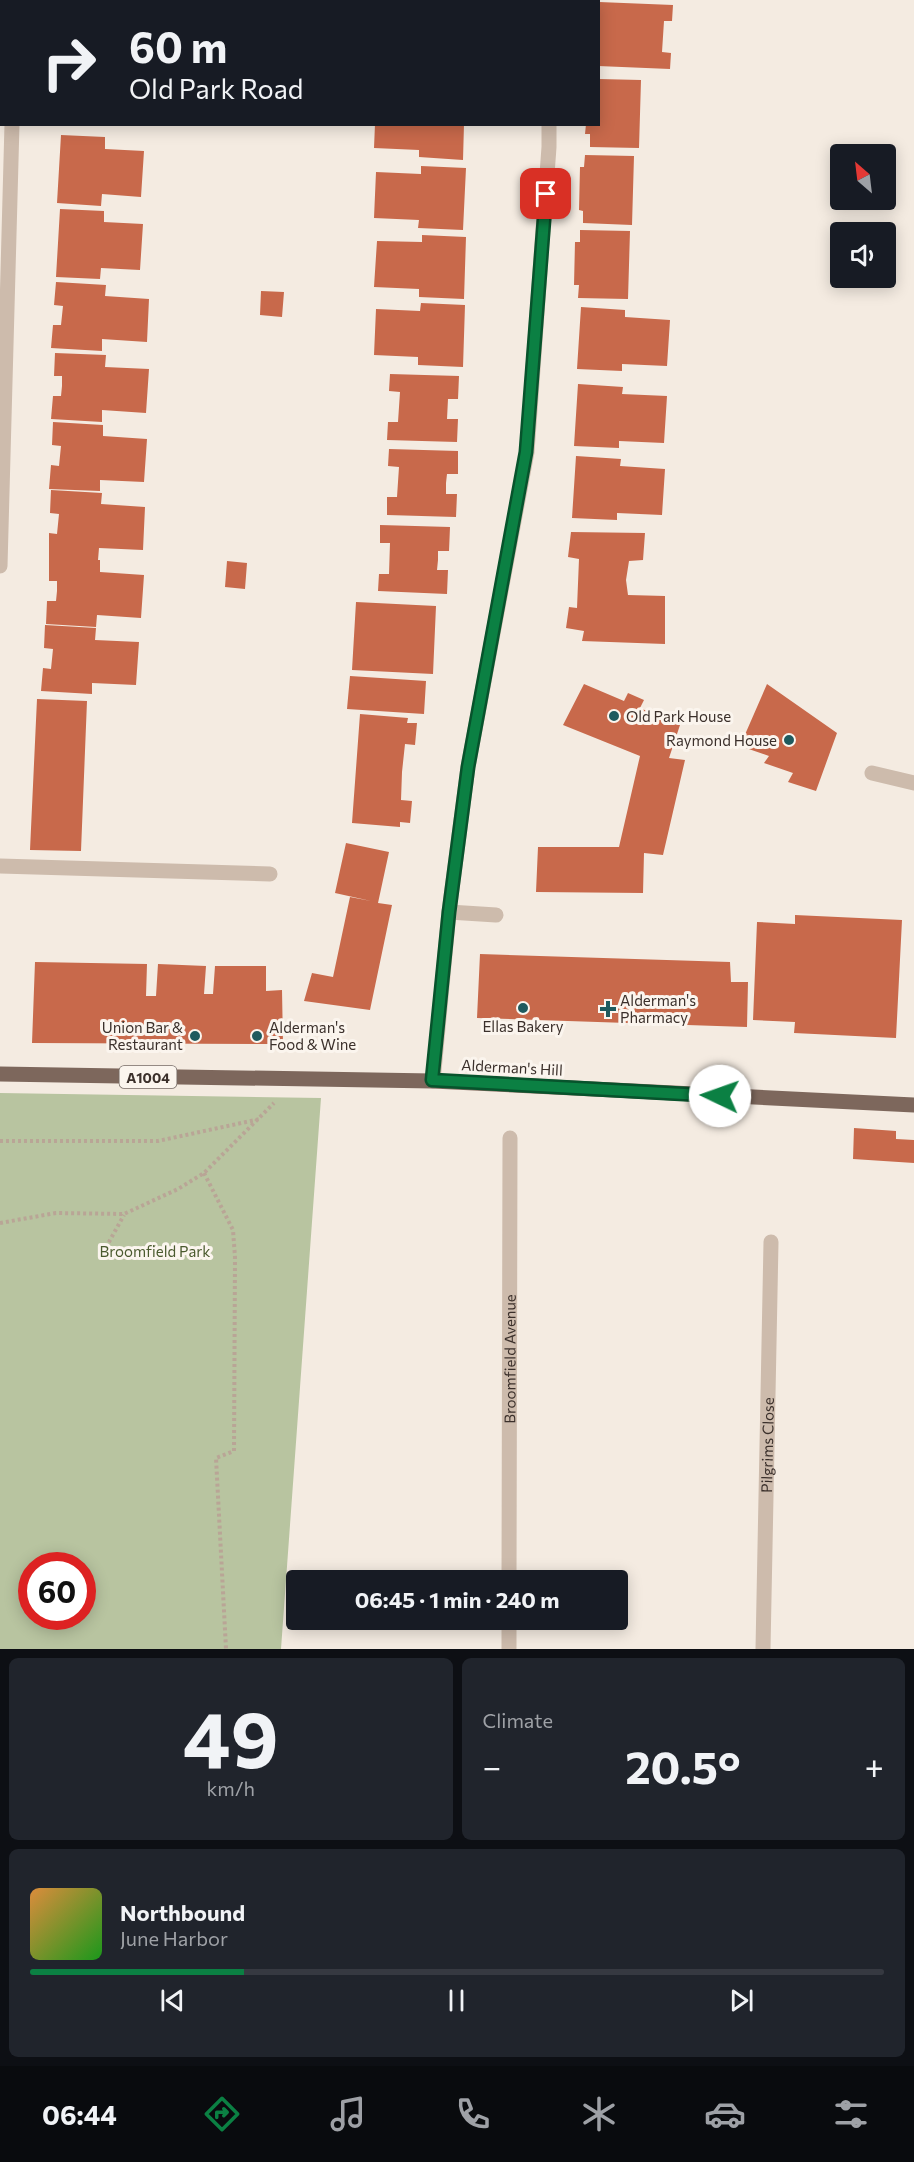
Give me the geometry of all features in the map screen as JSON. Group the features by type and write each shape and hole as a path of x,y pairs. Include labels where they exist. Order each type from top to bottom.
{"main road":[{"name":"Alderman's Hill","path":"0,1074 432,1080 914,1105"}],"street":[{"path":"0,566 12,126"},
{"path":"432,1080 449,912 468,767 526,452 549,126"},
{"path":"872,773 914,783"},
{"path":"0,866 270,874"},
{"path":"449,912 496,915"},
{"name":"Broomfield Avenue","path":"509,1570 510,1138"},
{"name":"Pilgrims Close","path":"763,1649 771,1242"},
{"path":"509,1630 509,1649"}],"path":[{"path":"0,1141 158,1141 261,1118 204,1173 178,1189 124,1214 56,1213 0,1223"},
{"path":"204,1173 233,1230 235,1257 234,1451 216,1458 226,1649"},
{"path":"100,1258 124,1214"}],"green space":[{"name":"Broomfield Park","path":"0,1093 321,1098 281,1649 0,1649"}],"building":[{"path":"600,2 673,5 672,21 664,21 662,52 671,53 670,69 600,66"},
{"path":"600,79 641,80 639,148 590,147 590,134 585,134 586,126 600,126"},
{"path":"375,126 464,126 463,160 419,157 419,150 374,148"},
{"path":"61,135 105,137 105,149 144,151 141,197 102,194 101,206 57,203"},
{"path":"585,155 634,156 632,225 583,223 583,211 579,210 580,167 584,167"},
{"path":"421,166 466,168 463,230 418,228 419,220 374,218 376,172 421,174"},
{"path":"60,209 104,211 104,222 143,224 140,270 101,268 100,279 56,277"},
{"path":"580,230 630,231 628,299 578,298 579,285 574,285 575,242 580,242"},
{"path":"422,235 466,237 464,299 419,297 419,289 374,287 377,241 422,242"},
{"path":"56,282 106,285 105,296 149,299 147,342 102,339 102,351 51,348 53,325 61,325 63,306 54,305"},
{"path":"261,291 284,292 282,317 260,315"},
{"path":"421,303 465,305 463,367 418,365 418,357 374,355 376,309 420,311"},
{"path":"581,307 625,310 625,317 670,320 667,366 622,364 622,371 577,369"},
{"path":"55,353 106,355 105,367 149,369 146,413 102,410 102,422 51,419 53,396 61,396 62,386 62,376 54,376"},
{"path":"390,374 459,376 458,399 448,399 447,419 458,419 457,442 387,440 388,422 398,422 400,392 389,391"},
{"path":"578,384 623,387 622,394 667,396 664,443 619,441 619,448 574,446"},
{"path":"53,422 103,425 103,436 147,439 144,482 100,480 100,491 49,489 51,465 59,466 61,446 52,445"},
{"path":"389,449 458,451 458,474 447,474 446,483 446,494 457,494 456,517 387,515 387,497 397,497 399,467 388,466"},
{"path":"576,456 621,459 620,466 665,469 662,515 617,513 617,520 572,518"},
{"path":"51,490 102,493 101,504 145,507 143,550 99,548 98,560 100,560 100,572 144,575 141,618 97,615 96,627 46,624 47,601 56,601 57,591 57,581 49,581 49,533 57,534 59,514 50,513"},
{"path":"380,525 450,527 449,551 438,551 437,570 448,570 447,594 378,591 379,574 389,574 390,543 380,543"},
{"path":"571,532 645,533 643,560 629,561 626,580 628,595 665,596 665,644 582,641 584,631 566,628 569,607 577,608 579,559 568,557"},
{"path":"227,561 247,563 245,589 225,587"},
{"path":"356,602 436,606 433,674 352,670"},
{"path":"45,625 96,628 95,640 139,642 136,685 92,683 92,694 41,691 43,668 51,669 53,649 44,648"},
{"path":"350,676 426,681 424,714 347,709"},
{"path":"584,684 624,701 628,693 644,700 640,708 680,725 669,758 685,760 663,855 644,853 643,893 536,892 538,847 619,847 640,756 563,725"},
{"name":"Raymond House","path":"767,684 837,733 816,791 788,782 793,773 764,763 769,756 740,746"},
{"path":"37,699 87,701 81,851 30,850"},
{"path":"360,714 408,718 407,723 417,723 415,745 405,744 402,772 401,800 412,801 410,823 400,822 400,827 352,823"},
{"path":"346,843 389,852 378,903 392,905 370,1010 304,1001 312,973 333,977 350,897 371,901 335,893"},
{"path":"795,915 902,920 896,1038 794,1033 795,1022 753,1020 757,922 795,924"},
{"path":"480,954 730,962 731,982 748,982 747,1027 477,1018"},
{"path":"35,962 147,964 146,996 156,996 158,964 206,966 204,994 213,994 215,966 266,966 266,991 282,990 283,1044 32,1043"},
{"path":"854,1128 896,1131 896,1139 914,1140 914,1163 853,1159"}],"place":[{"name":"Old Park House","path":"614,716"},
{"name":"Raymond House","path":"789,740"},
{"name":"Ellas Bakery","path":"523,1008"},
{"name":"Alderman's Pharmacy","path":"608,1009"},
{"name":"Union Bar & Restaurant","path":"195,1036"},
{"name":"Alderman's Food & Wine","path":"257,1036"}],"route":[{"path":"546,194 526,452 468,767 449,912 432,1080 720,1096"}]}
